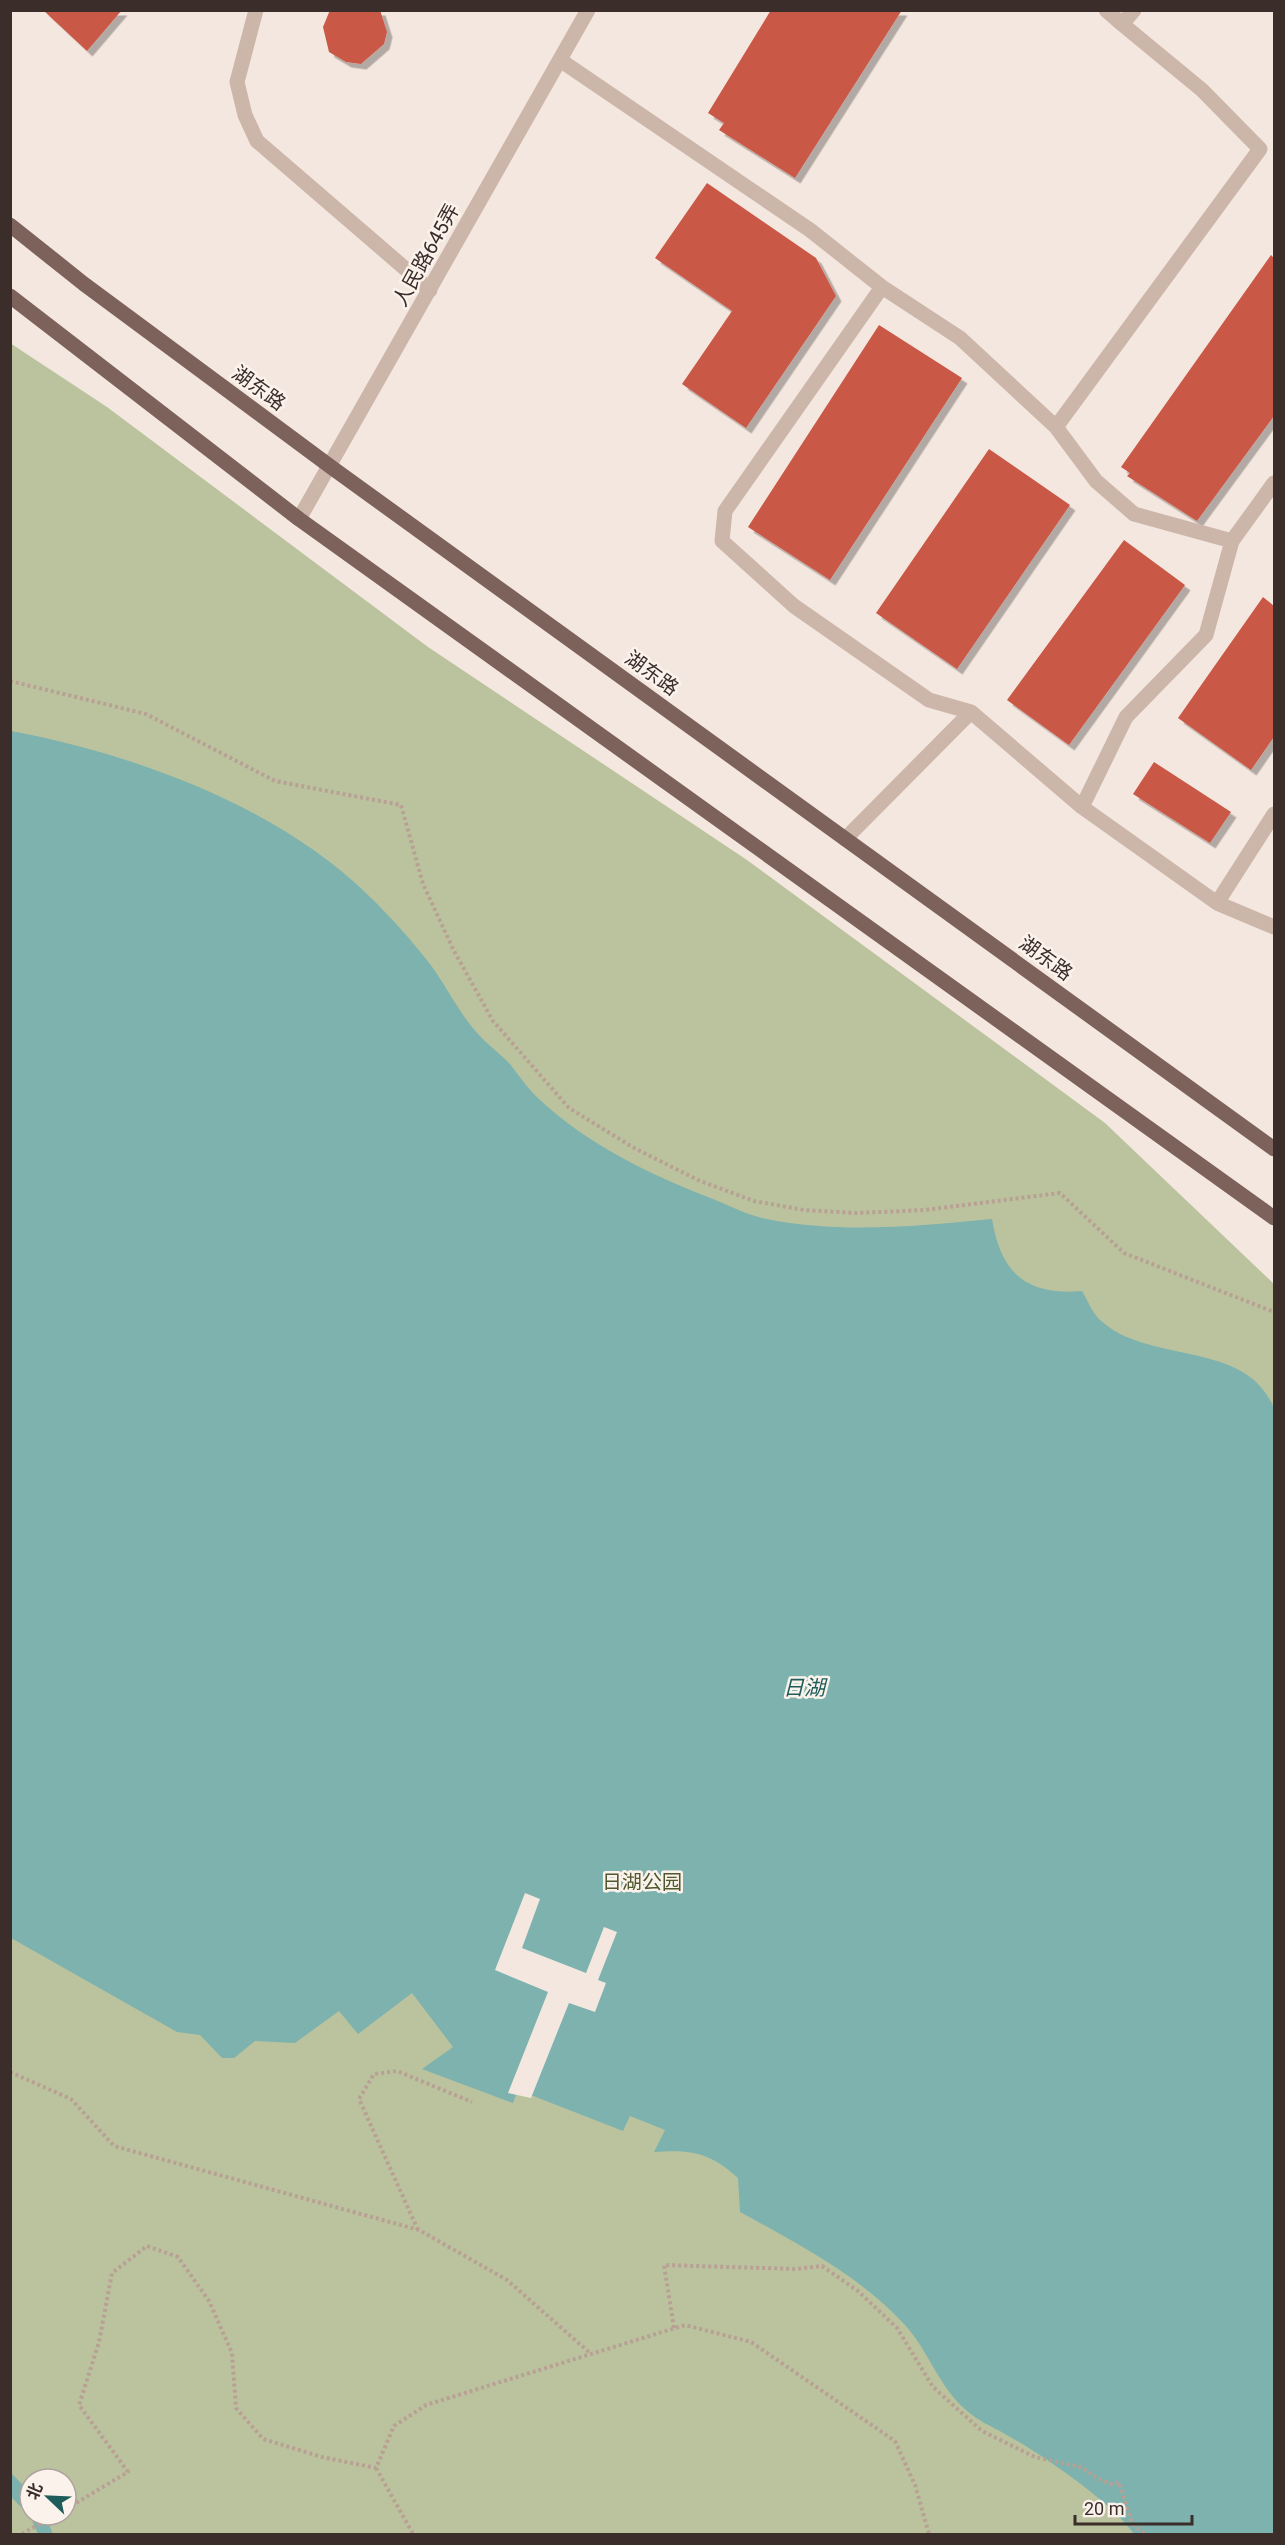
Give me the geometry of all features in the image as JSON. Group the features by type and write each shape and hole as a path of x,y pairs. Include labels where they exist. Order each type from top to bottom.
{"main road":[{"name":"湖东路","path":"10,225 84,284 331,467 1275,1149"},
{"path":"10,296 299,519 1275,1218"}],"street":[{"path":"256,10 237,82 245,115 257,141 430,290"},
{"name":"人民路645弄","path":"299,519 331,467 588,10"},
{"path":"1056,427 1260,149 1202,90 1106,10"},
{"path":"1122,24 1134,10"},
{"path":"560,60 810,230 882,287 960,338 1056,427 1096,481 1134,514 1232,541"},
{"path":"882,287 725,511 722,541 767,578 794,606 929,700 971,712 1082,807 1217,903 1275,927"},
{"path":"1082,807 1126,717 1206,635 1232,541 1275,483"},
{"path":"845,839 971,712"},
{"path":"1217,903 1275,814"}],"path":[{"path":"10,681 146,714 275,781 401,805 423,884 454,951 493,1021 569,1108 634,1148 700,1181 754,1202 857,1213 925,1210 1060,1193 1124,1253 1275,1312"},
{"path":"418,2230 359,2099 374,2074 397,2071 472,2102"},
{"path":"10,2072 71,2099 114,2146 418,2230 507,2280 591,2354"},
{"path":"78,2502 128,2472 80,2405 99,2342 112,2273 147,2246 178,2257 209,2301 232,2353 236,2408 263,2439 322,2457 376,2468 413,2535"},
{"path":"674,2328 664,2265 796,2269 822,2266 858,2291 897,2328 933,2387 967,2419 982,2431 1035,2457 1080,2467 1111,2484 1119,2482 1132,2524 1146,2535"},
{"path":"376,2468 394,2426 426,2405 685,2325 751,2342 895,2441 915,2485 929,2535"},
{"path":"22,2535 35,2527"}],"green space":[{"name":"日湖","path":"10,343 107,407 428,647 747,860 1105,1123 1274,1284 1274,2534 11,2534"}],"water":[{"name":"日湖","path":"11,731 106,754 201,788 291,835 332,863 393,920 430,964 472,1027 509,1063 535,1095 578,1131 621,1157 690,1190 746,1213 760,1218 795,1224 880,1227 992,1219 1002,1254 1019,1277 1031,1285 1062,1292 1082,1291 1099,1319 1119,1333 1143,1343 1219,1361 1241,1371 1260,1386 1274,1408 1274,2534 1134,2534 1124,2521 1093,2493 1037,2453 966,2410 948,2391 905,2325 868,2291 827,2262 740,2212 738,2178 719,2163 690,2152 654,2152 665,2130 630,2116 623,2131 518,2090 513,2103 422,2069 453,2047 412,1993 358,2034 339,2011 295,2043 255,2041 234,2058 222,2058 200,2035 177,2032 11,1938"},
{"path":"11,2473 18,2480 18,2504 11,2497"},
{"path":"35,2527 50,2527 53,2534 38,2534"}],"pier":[{"path":"525,1893 540,1899 522,1948 586,1973 604,1927 617,1932 598,1980 606,1983 595,2012 569,2003 531,2098 508,2093 548,1992 495,1970"}],"building":[{"path":"43,10 122,10 87,51"},
{"path":"330,10 380,10 387,32 384,44 361,64 346,62 329,52 323,27"},
{"path":"771,10 902,10 795,178 719,130 724,123 708,113"},
{"path":"707,183 816,258 836,296 746,428 682,384 732,311 655,258"},
{"path":"1271,255 1274,258 1274,416 1197,521 1127,476 1130,473 1121,467"},
{"path":"879,325 962,378 830,580 748,527"},
{"path":"989,449 1070,505 957,669 876,613"},
{"path":"1124,540 1185,585 1069,745 1007,700"},
{"path":"1263,597 1274,606 1274,737 1251,770 1178,718"},
{"path":"1154,762 1231,812 1210,843 1133,794"}],"park label":[{"name":"日湖公园","path":"642,1882"}]}
